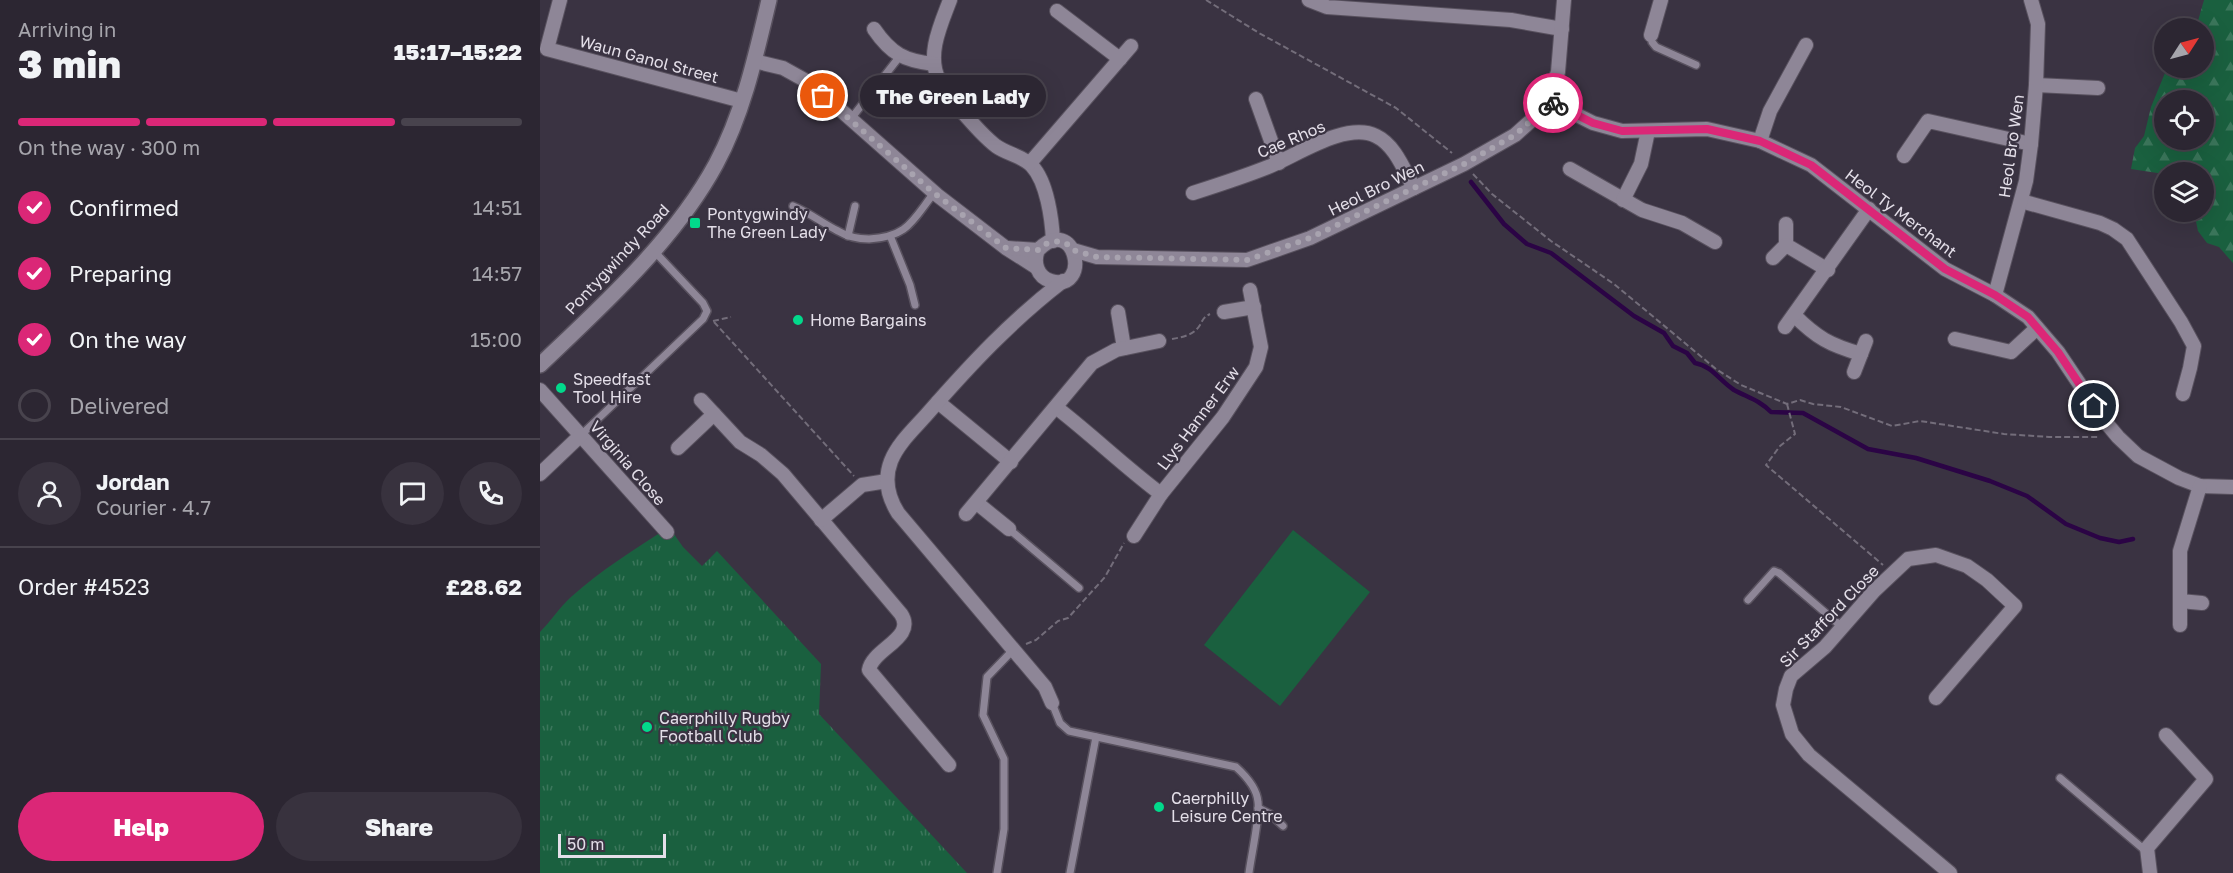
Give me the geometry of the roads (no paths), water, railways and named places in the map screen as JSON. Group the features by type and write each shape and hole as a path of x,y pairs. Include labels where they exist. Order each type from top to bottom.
{"main road":[{"name":"Pontygwindy Road","path":"540,365 677,225 716,163 742,101 769,0"}],"street":[{"name":"Waun Ganol Street","path":"560,0 547,50 742,101"},
{"path":"950,0 938,31 934,64 938,79 988,140 1005,153 1030,163 1036,171 1048,203 1053,241 1038,250 1036,256 1040,273 1026,309"},
{"path":"1309,0 1327,7 1511,20 1562,28"},
{"name":"Heol Bro Wen","path":"1053,241 1064,243 1073,250 1097,257 1247,260 1310,238 1464,164 1515,135 1533,119 1547,100 1558,72 1564,0"},
{"path":"1651,34 1661,0"},
{"name":"Heol Bro Wen","path":"1995,295 2021,201 2031,144 2038,24 2031,0"},
{"path":"1057,11 1120,59"},
{"path":"874,29 885,45 900,56 915,62 934,64"},
{"path":"1760,141 1770,111 1806,45"},
{"path":"1030,163 1131,46"},
{"path":"754,61 783,68 810,84 934,193 1049,281 1068,277 1076,265 1073,250"},
{"path":"2036,85 2098,88"},
{"path":"1256,99 1279,163"},
{"name":"Heol Ty Merchant","path":"1547,100 1593,123 1622,131 1707,129 1760,141 1811,165 1945,269 1995,295"},
{"path":"1904,156 1928,121 2031,144"},
{"path":"1623,200 1641,164 1648,131"},
{"name":"Cae Rhos","path":"1193,193 1279,163 1336,137 1364,132 1376,136 1389,145 1414,188"},
{"path":"1570,170 1642,210 1682,223 1715,242"},
{"path":"2021,201 2100,223 2127,239 2185,327 2194,346 2183,394"},
{"path":"1785,327 1828,270 1869,209"},
{"path":"1773,258 1786,245 1786,224"},
{"path":"1786,245 1828,270"},
{"path":"1006,248 1038,250"},
{"path":"1052,703 1045,687 898,513 889,497 887,482 890,463 898,448 992,342 1026,309 1097,257"},
{"name":"Llys Hanner Erw","path":"1134,536 1161,494 1223,417 1256,367 1261,347 1251,290"},
{"path":"1995,295 2028,317 2058,352 2085,393 2118,436 2138,456 2179,478 2200,486 2233,487"},
{"path":"1224,312 1254,307"},
{"path":"1118,312 1124,348"},
{"path":"1794,315 1814,334 1837,347 1863,348 1854,372"},
{"path":"1955,339 2011,352 2037,328"},
{"path":"966,514 1057,408 1092,363 1116,350 1159,341"},
{"name":"Virginia Close","path":"540,390 667,532"},
{"path":"701,400 740,442 761,455 783,474 904,618 902,632 871,663 868,667 869,672 950,765"},
{"path":"938,402 1011,462"},
{"name":"Llys Hanner Erw","path":"1057,408 1161,494"},
{"path":"678,448 714,414"},
{"path":"540,474 581,435"},
{"path":"821,520 862,485 887,482"},
{"path":"2180,625 2181,551 2200,486"},
{"path":"977,502 1009,529"},
{"name":"Sir Stafford Close","path":"1936,698 2015,606 1987,580 1967,566 1936,555 1908,559 1874,591 1826,646 1791,676 1783,705 1792,734 1809,755 1950,873"},
{"path":"2180,601 2202,603"},
{"path":"2150,873 2147,848 2206,779 2166,735"}],"lane":[{"path":"1651,34 1652,42 1656,47 1696,65"},
{"path":"850,120 900,56"},
{"path":"793,206 811,213 856,239 891,238 904,230 934,193"},
{"path":"848,236 855,206"},
{"path":"891,238 910,285 915,305"},
{"path":"581,435 703,319 707,311 703,303 654,251"},
{"path":"1009,529 1079,588"},
{"path":"1748,600 1774,571 1842,627"},
{"path":"997,873 1004,829 1004,759 984,715 987,677 1013,650"},
{"path":"1052,703 1060,723 1069,731 1236,767 1246,776 1255,790 1258,808 1249,873"},
{"path":"1070,873 1096,737"},
{"path":"2060,778 2147,852"},
{"path":"1258,808 1270,814 1283,826"}],"waterway":[{"path":"1471,182 1504,224 1527,244 1551,253 1634,316 1664,333 1673,346 1687,353 1695,363 1711,370 1734,390 1758,402 1771,412 1803,413 1868,449 1916,458 1990,481 2027,496 2066,524 2100,538 2119,542 2133,539"}],"place":[{"name":"The Green Lady","path":"823,96"},
{"name":"Pontygwindy The Green Lady","path":"695,223"},
{"name":"Home Bargains","path":"798,320"},
{"name":"Speedfast Tool Hire","path":"561,388"},
{"name":"Caerphilly Rugby Football Club","path":"647,727"},
{"name":"Caerphilly Leisure Centre","path":"1159,807"}]}
